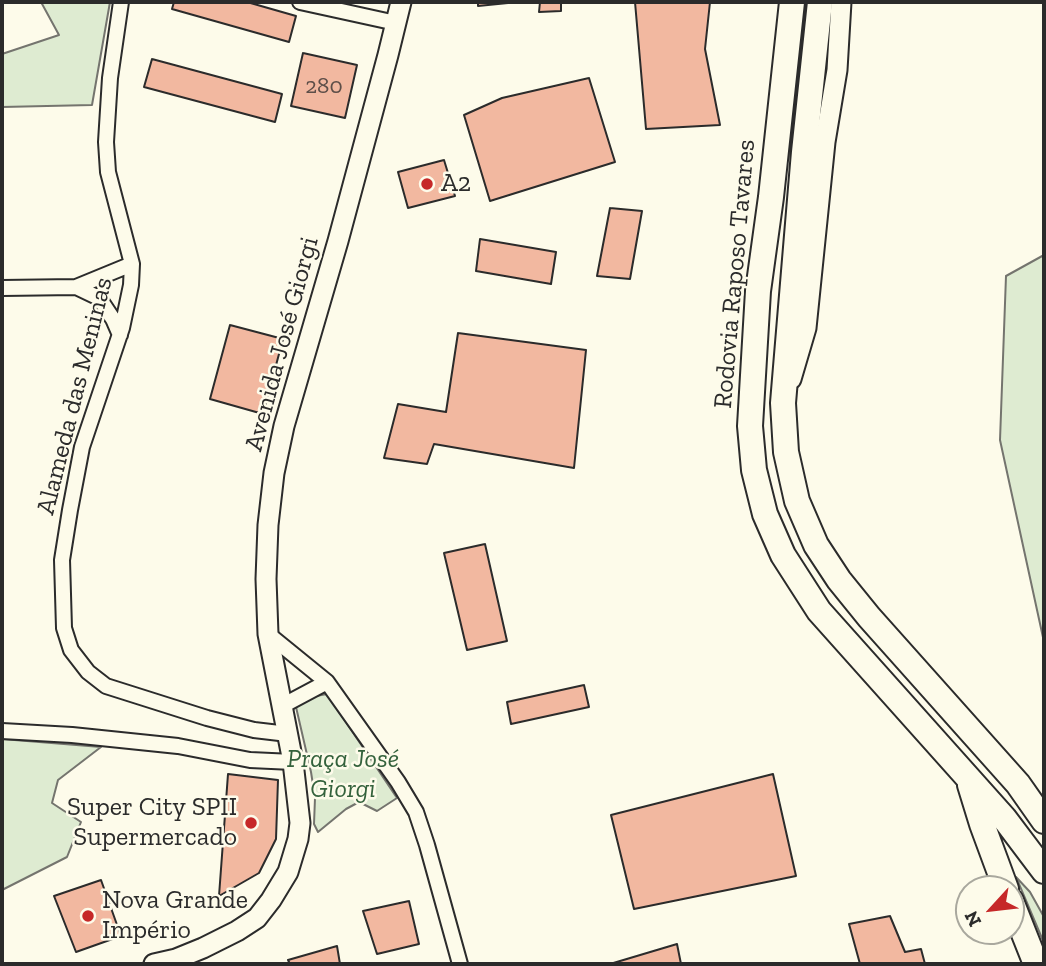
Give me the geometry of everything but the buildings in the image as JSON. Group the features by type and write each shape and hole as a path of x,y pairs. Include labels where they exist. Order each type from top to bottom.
{"highway":[{"name":"Rodovia Raposo Tavares","path":"792,2 758,291 750,426 754,470 765,514 783,555 819,611 1004,818 1044,872"},
{"path":"820,2 783,403 786,452 797,501 816,545 839,580 1044,813"},
{"path":"966,774 1001,875"},
{"path":"1018,784 1044,821"},
{"path":"1025,936 1036,964"}],"street":[{"name":"Alameda das Meninas","path":"121,2 110,78 106,142 108,172 132,264 127,310 82,446 62,560 64,628 71,650 88,672 106,686 207,718 254,730 288,734"},
{"path":"300,2 396,23"},
{"name":"Avenida José Giorgi","path":"154,964 176,959 237,931 257,918 288,872 298,839 293,762 268,634 268,525 274,473 284,426 338,241 401,2"},
{"path":"783,403 806,328 825,142 837,70 841,2"},
{"path":"2,288 76,287 132,264"},
{"path":"76,287 99,298 120,335"},
{"path":"268,634 327,682 416,812 460,964"},
{"path":"282,706 327,682"},
{"path":"2,731 178,746 250,760 293,762"}],"green space":[{"path":"41,2 110,2 92,105 2,107 2,54 59,35"},
{"path":"1044,255 1044,642 1000,440 1006,276"},
{"name":"Praça José Giorgi","path":"327,694 397,798 377,811 359,802 318,832 314,824 315,798 311,772 296,707 300,699"},
{"path":"2,739 101,747 58,780 52,803 81,822 67,857 2,890"},
{"path":"1025,887 1044,917 1044,943 1025,898"}],"place":[{"name":"A2","path":"427,184"},
{"name":"Super City SPII Supermercado","path":"251,823"},
{"name":"Nova Grande Império","path":"88,916"}]}
